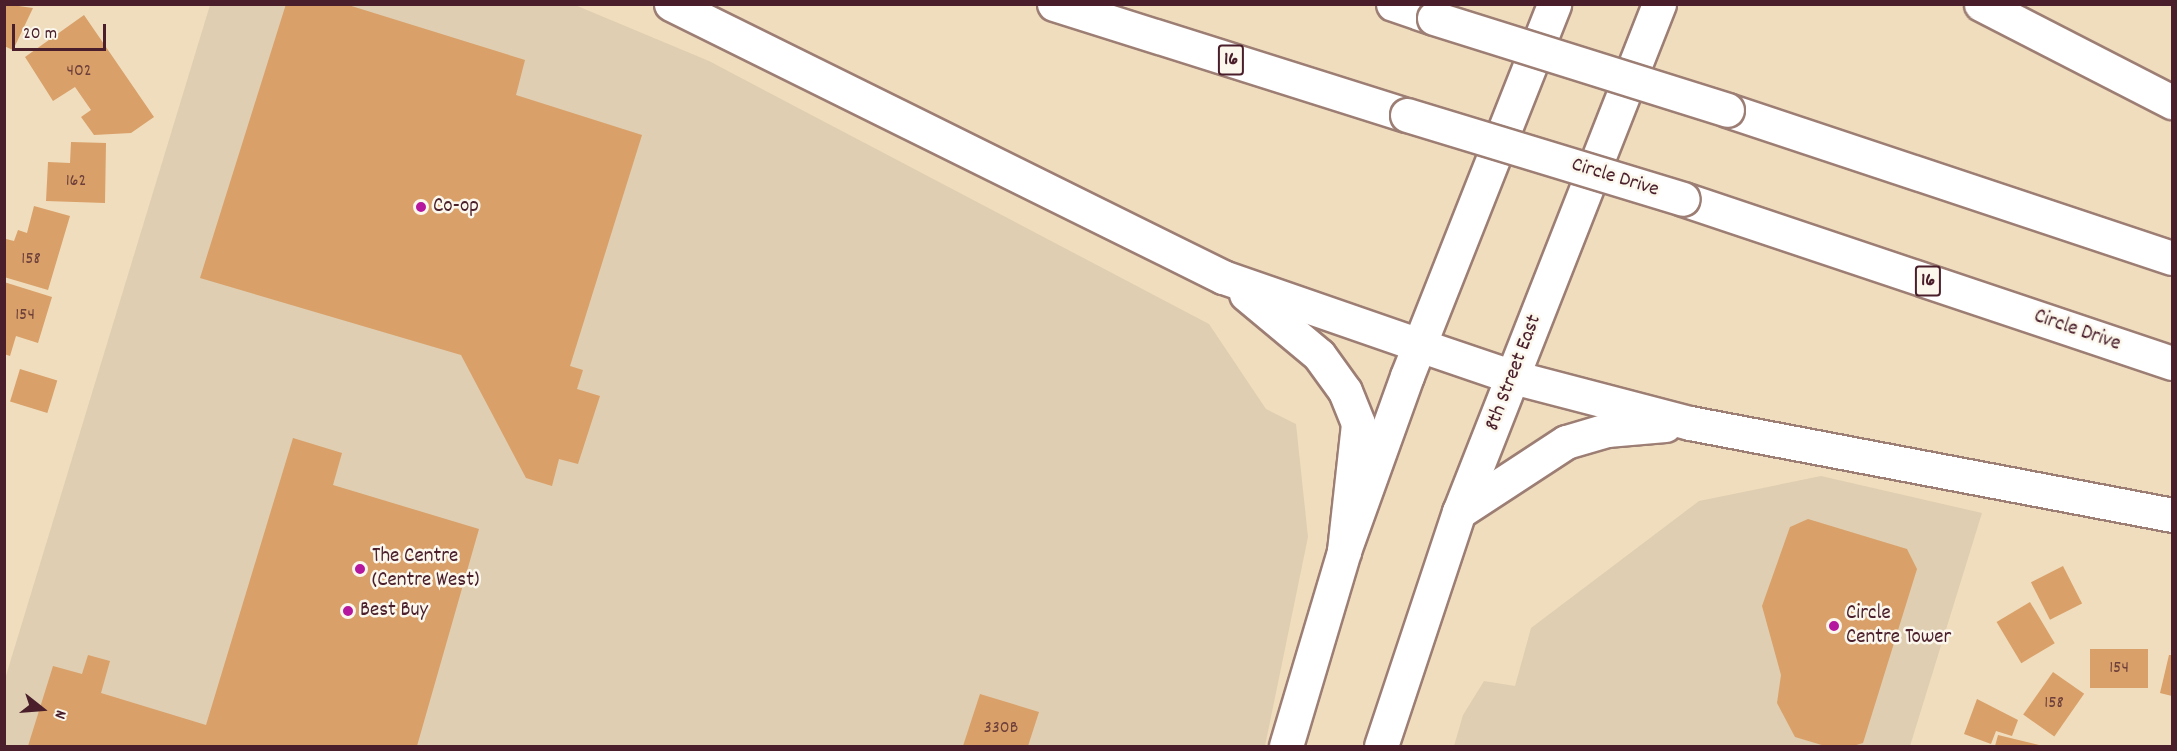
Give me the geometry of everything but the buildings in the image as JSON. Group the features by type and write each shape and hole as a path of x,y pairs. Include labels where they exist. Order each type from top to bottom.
{"main road":[{"path":"671,4 1223,277 1512,377 1690,423 2172,515"},
{"name":"Circle Drive","path":"1054,4 1683,199 2172,363"},
{"path":"1393,4 1727,110 2172,258"},
{"path":"1286,747 1344,551 1419,345 1554,4"},
{"name":"8th Street East","path":"1381,747 1460,512 1659,4"},
{"path":"1980,4 2172,102"},
{"path":"1223,277 1296,333 1345,391 1358,424 1344,551"},
{"path":"1460,512 1566,442 1607,430 1690,423"}],"shaded area":[{"path":"210,5 575,5 709,61 1209,324 1266,409 1296,424 1308,537 1265,746 5,746 5,679"},
{"path":"1821,476 1982,513 1910,746 1454,746 1463,715 1484,681 1515,686 1531,628 1699,501"}],"place":[{"name":"Co-op","path":"421,207"},
{"name":"The Centre (Centre West)","path":"360,569"},
{"name":"Best Buy","path":"348,611"},
{"name":"Circle Centre Tower","path":"1834,626"}]}
